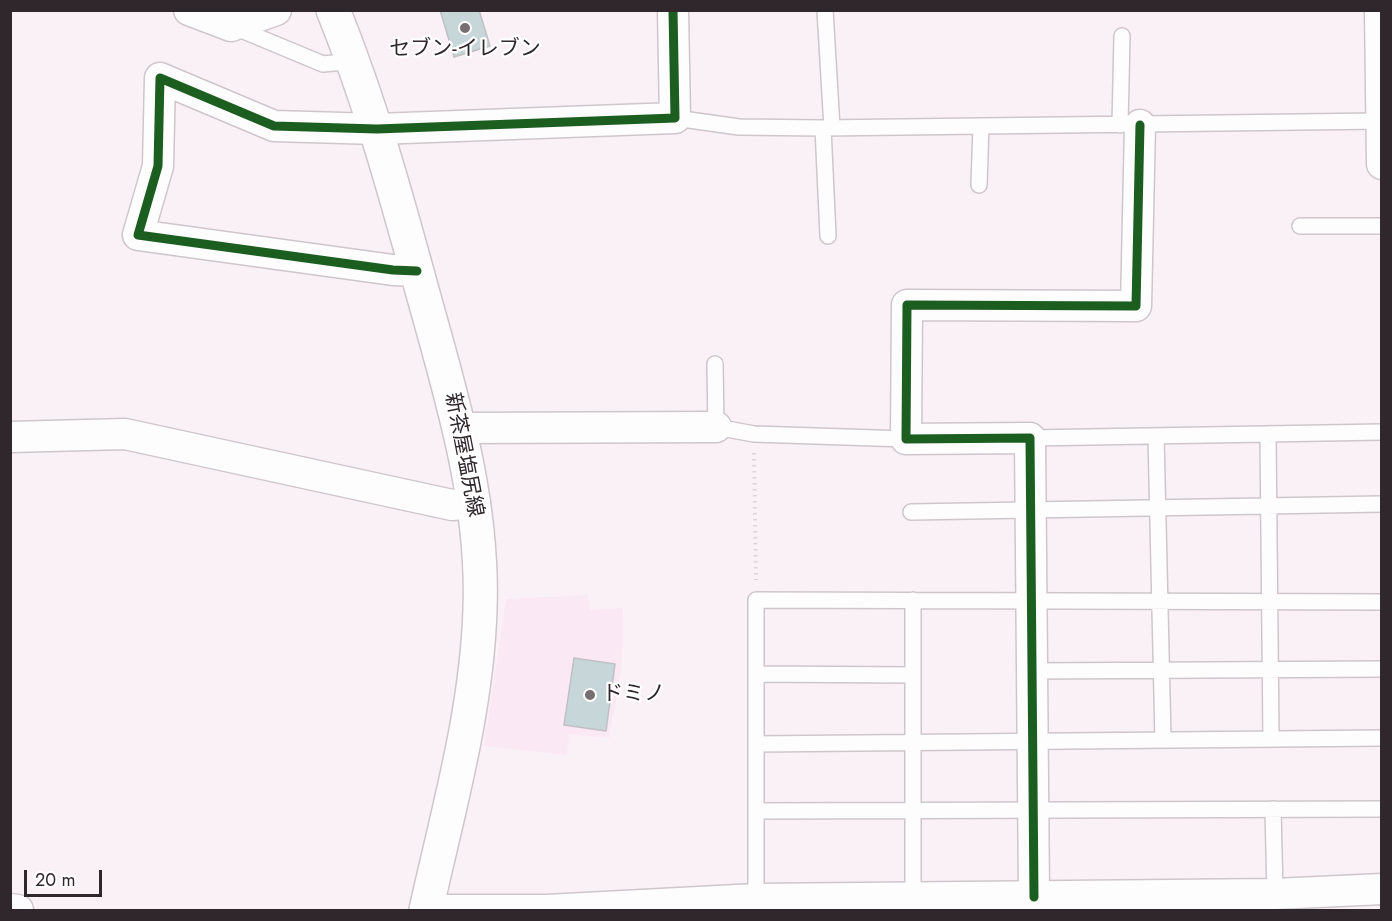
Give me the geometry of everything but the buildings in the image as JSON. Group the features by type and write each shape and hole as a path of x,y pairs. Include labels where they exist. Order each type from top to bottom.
{"main road":[{"name":"新茶屋塩尻線","path":"333,10 354,61 376,129 417,271 461,428 475,503 480,608 473,688 426,910"}],"street":[{"path":"189,10 231,26 276,10"},
{"path":"417,271 393,270 138,235 158,166 160,78 274,126 376,129 675,118 673,10"},
{"path":"1380,10 1382,165"},
{"path":"1034,897 1030,438 906,439 908,305 1136,306 1130,125"},
{"path":"461,428 716,427"},
{"path":"10,437 101,432 125,434 452,505 475,503"},
{"path":"433,910 547,910 913,898 1275,894 1382,888"},
{"path":"10,909 18,910"}],"lane":[{"path":"825,10 828,236"},
{"path":"231,26 323,64 354,61"},
{"path":"1122,36 1130,125"},
{"path":"675,118 739,127 828,128 1380,121"},
{"path":"979,185 981,126"},
{"path":"1300,226 1382,226"},
{"path":"715,364 716,427 754,434 906,439"},
{"path":"1030,438 1382,432"},
{"path":"1268,435 1271,738"},
{"path":"1156,436 1163,739"},
{"path":"911,512 1382,504"},
{"path":"750,903 756,811 756,600 1382,602"},
{"path":"913,600 913,898"},
{"path":"1032,671 1382,669"},
{"path":"756,674 913,675"},
{"path":"756,744 1382,738"},
{"path":"1274,809 1275,894"},
{"path":"756,811 1382,809"}],"path":[{"path":"754,434 756,600"}],"shaded area":[{"path":"588,595 590,610 623,608 622,665 609,738 569,734 567,755 484,746 506,599"}],"cycle path":[{"path":"417,271 393,270 138,235 158,166 160,78 274,126 377,129 675,118 673,10"},
{"path":"1034,897 1030,438 906,439 907,305 1136,306 1140,125"}],"place":[{"name":"セブン-イレブン","path":"465,28"},
{"name":"ドミノ","path":"590,695"}]}
